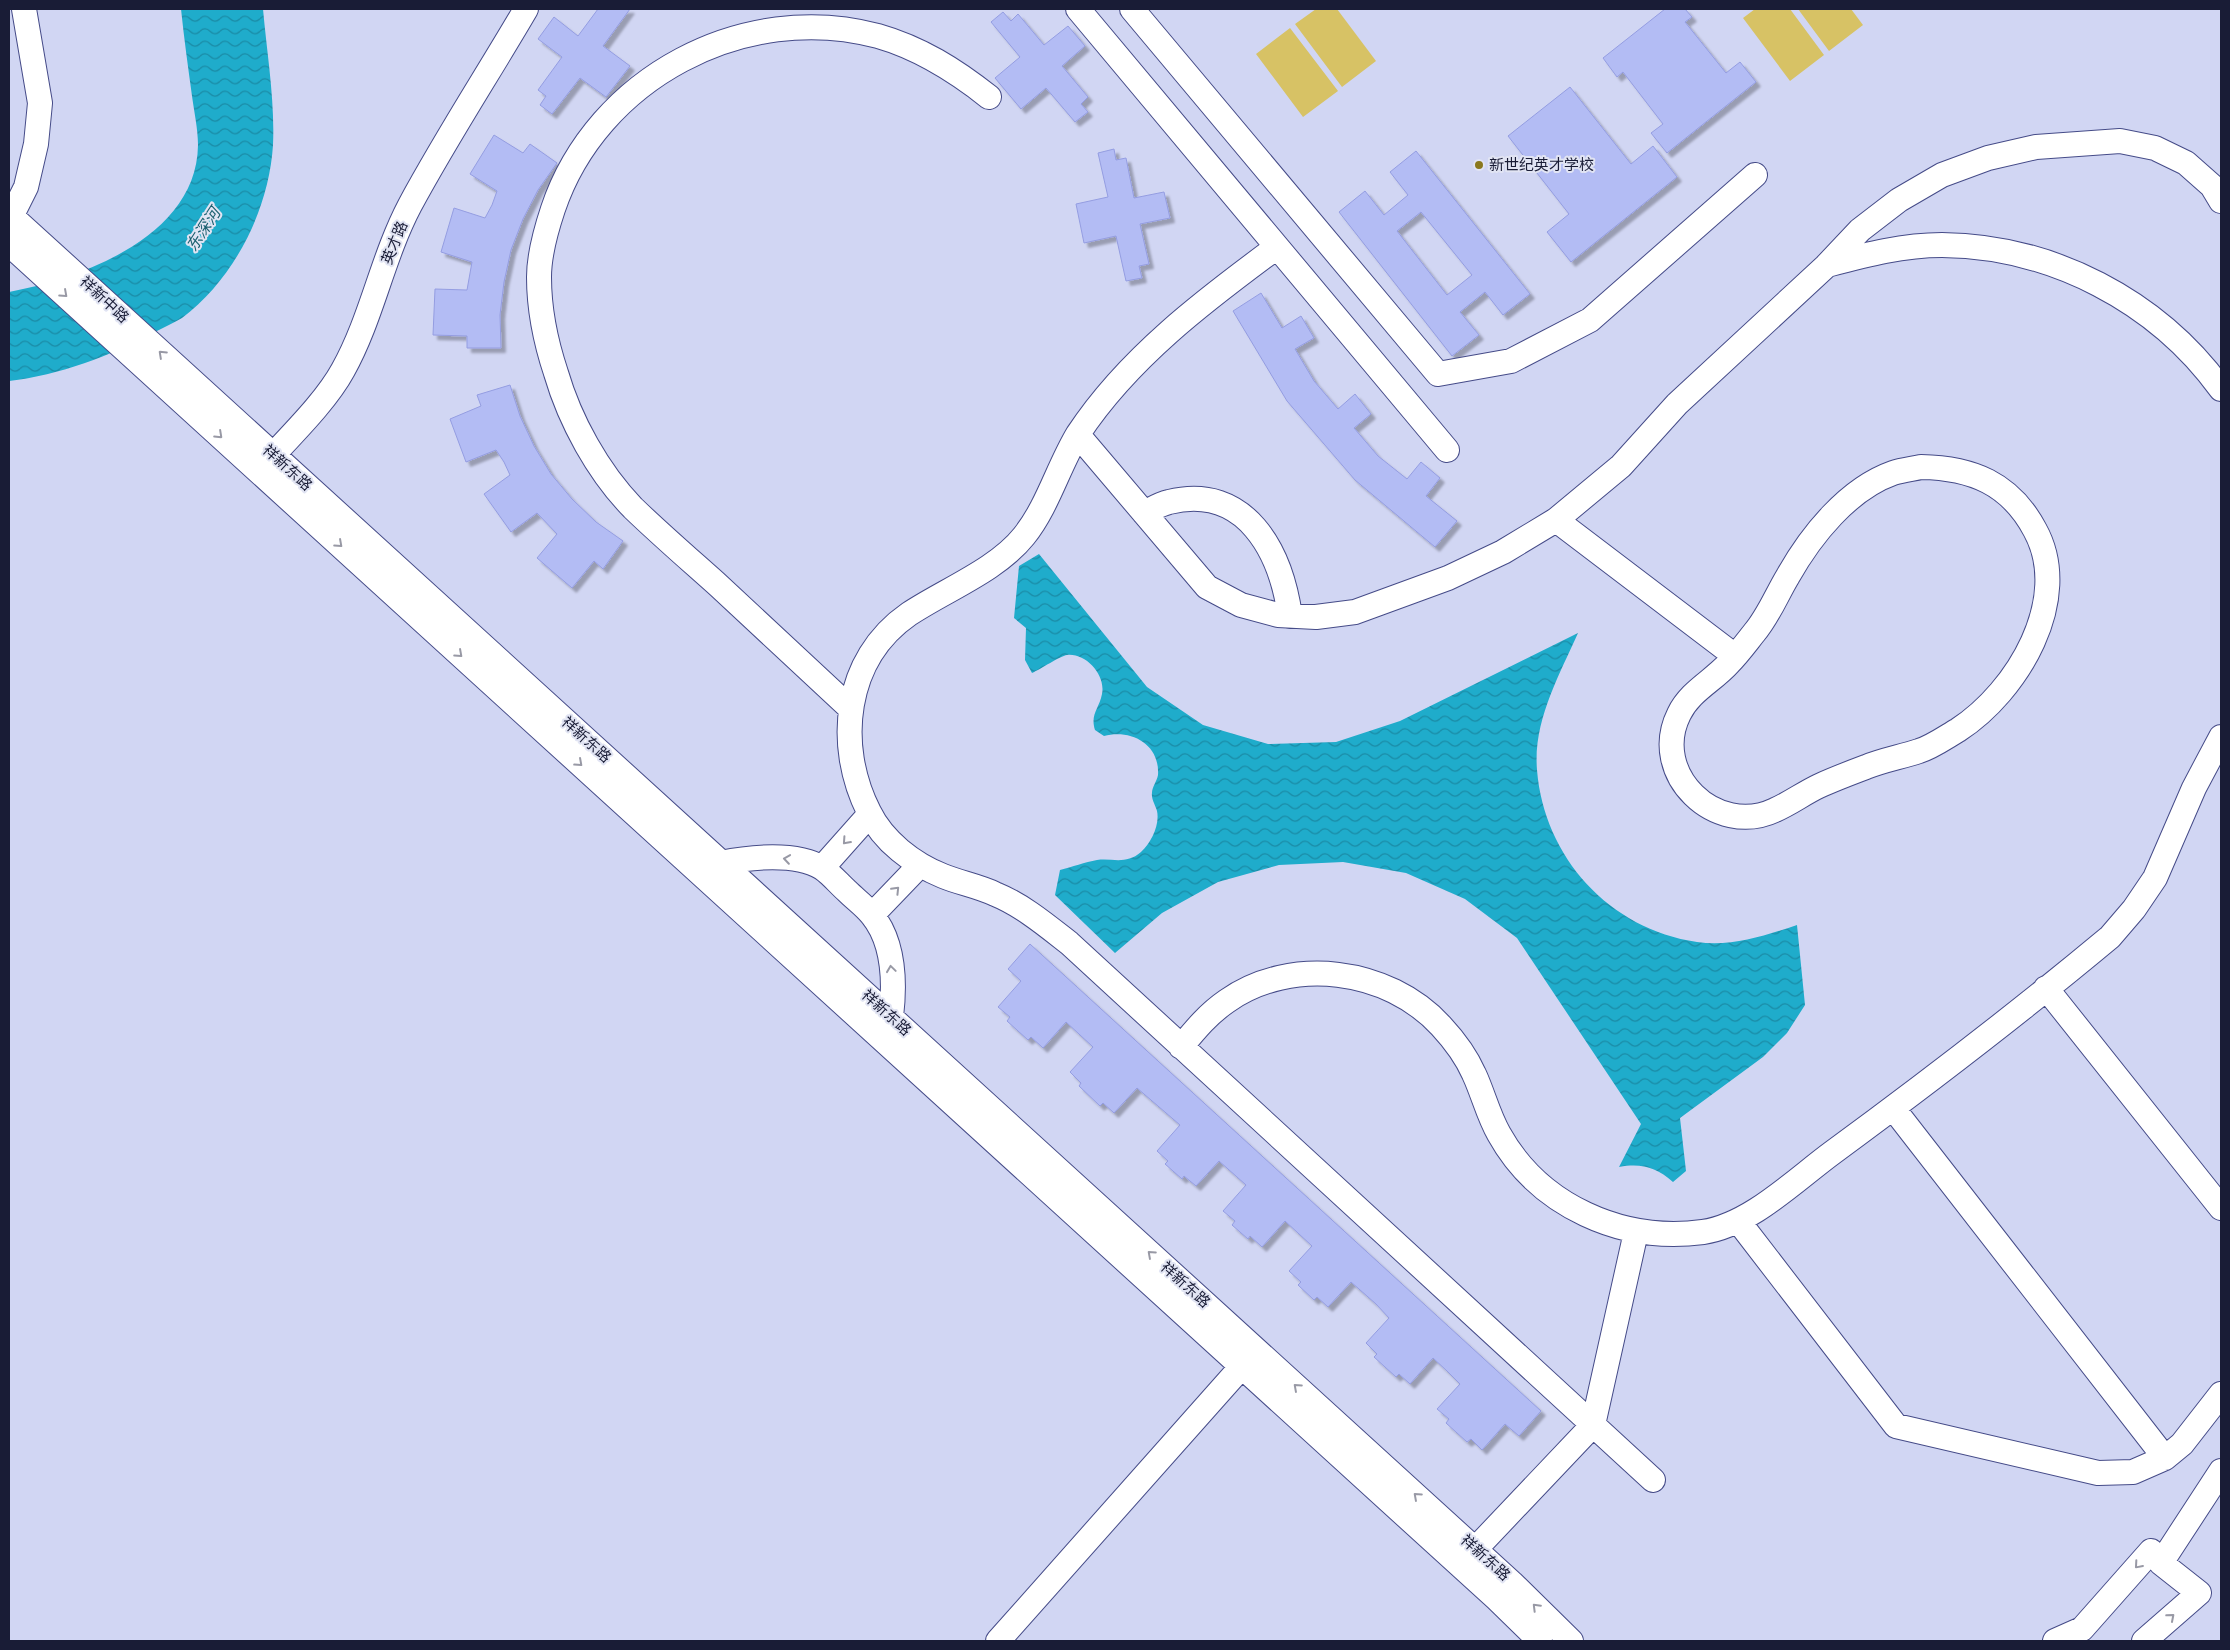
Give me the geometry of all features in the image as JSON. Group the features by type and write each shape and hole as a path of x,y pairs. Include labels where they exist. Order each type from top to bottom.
{"street":[{"path":"10,217 26,187 36,144 40,103 24,9"},
{"name":"英才路","path":"265,463 303,424 343,372 367,321 385,266 410,206 526,9"},
{"path":"1078,9 1447,450"},
{"path":"1132,9 1438,374 1511,361 1590,320 1755,175"},
{"path":"850,708 632,506 600,466 575,422 562,391 556,375 544,326 539,275 546,233 559,192 579,154 604,119 635,89 670,64 716,43 749,33 792,27 834,28 877,36 917,50 955,70 989,97"},
{"path":"1078,435 1207,587 1241,605 1290,616 1316,617 1355,612 1448,578 1503,552 1556,520 1621,466 1677,404 1826,266 1860,230 1899,200 1951,172 1988,158 2036,146 2120,141 2154,148 2186,163 2212,186 2221,201"},
{"name":"祥新中路","path":"10,217 35,252 191,395"},
{"name":"祥新中路","path":"9,244 35,252"},
{"path":"1826,266 1883,250 1942,245 2001,250 2058,266 2112,290 2162,324 2204,366 2221,389"},
{"path":"1277,247 1218,291 1162,339 1110,392 1078,435 1051,486 1040,513 1024,537 1002,557 907,616 881,642 862,673 850,708 848,744 855,780 870,814 895,845 920,865 944,876 996,894 1046,925 1653,1480"},
{"name":"祥新东路","path":"191,395 1468,1557 1571,1641"},
{"name":"祥新东路","path":"265,463 721,863 890,1017 1249,1358"},
{"path":"1921,467 1948,468 1975,475 2000,487 2021,506 2037,533 2046,563 2047,595 2041,626 2020,665 1993,700 1960,729 1922,750 1870,765 1820,786 1773,812 1749,818 1724,815 1702,804 1684,786 1674,763 1672,738 1678,714 1692,694 1735,656 1758,628 1794,564 1828,521 1869,485 1894,473 1921,467"},
{"path":"1144,513 1168,502 1194,499 1220,504 1244,516 1263,537 1277,561 1286,588 1290,616"},
{"path":"1556,520 1735,656"},
{"path":"1181,1047 1202,1021 1228,1000 1258,985 1274,980 1290,976 1323,973 1356,977 1388,987 1416,1004 1440,1024 1459,1047 1474,1074 1499,1134 1518,1163 1543,1187 1571,1208 1603,1223 1636,1232 1671,1234 1697,1232 1739,1222 1893,1108 2110,937 2134,909 2155,878 2194,788 2221,737"},
{"path":"822,868 870,814"},
{"path":"721,863 761,857 782,858 822,868 872,915 881,930 891,964 893,1000 890,1017"},
{"path":"872,915 920,865"},
{"path":"2046,988 2221,1208"},
{"path":"1893,1108 2165,1458"},
{"path":"1739,1222 1896,1426 2098,1474 2133,1472 2165,1458 2182,1444 2221,1394"},
{"path":"1468,1557 1593,1425 1636,1232"},
{"path":"998,1641 1249,1358"},
{"path":"2162,1563 2221,1471"},
{"path":"2055,1641 2082,1629 2151,1551 2162,1563 2199,1593 2144,1641"},
{"name":"祥新东路","path":"1468,1557 1540,1641"}],"shaded area":[{"path":"1316,9 1337,9 1376,61 1342,87 1295,24"},
{"path":"1755,9 1790,9 1824,55 1790,81 1743,18"},
{"path":"1798,9 1851,9 1863,25 1829,51"},
{"path":"1290,28 1338,91 1303,117 1256,54"}],"water":[{"name":"东深河","path":"181,9 263,9 272,94 273,145 270,169 256,218 233,263 218,284 201,302 179,320 138,341 84,363 47,374 9,381 9,292 70,276 101,263 131,247 157,228 178,204 193,177 198,139"},
{"path":"1039,554 1147,687 1203,725 1268,744 1336,742 1400,721 1578,633 1543,716 1537,752 1537,770 1542,802 1553,832 1567,859 1587,884 1610,905 1636,922 1665,934 1697,942 1722,943 1760,937 1797,925 1805,1005 1787,1033 1763,1057 1680,1118 1686,1171 1673,1182 1648,1167 1619,1167 1641,1124 1517,938 1465,899 1406,873 1343,862 1279,865 1218,882 1162,913 1115,953 1055,895 1060,870 1097,860 1125,860 1135,856 1145,848 1154,833 1158,816 1152,795 1158,775 1157,764 1149,747 1142,741 1124,735 1104,736 1095,730 1094,716 1101,699 1102,687 1098,673 1087,661 1074,655 1067,655 1032,673 1025,660 1026,628 1014,618 1019,566"}],"building":[{"path":"598,9 630,9 603,46 630,66 606,97 580,78 552,114 540,105 546,96 538,90 562,57 538,39 554,17 578,36"},
{"path":"1665,9 1685,9 1692,17 1685,22 1726,73 1740,62 1756,82 1667,153 1651,133 1663,124 1623,72 1617,77 1603,58"},
{"path":"1003,12 1011,21 1018,14 1044,45 1068,26 1085,46 1062,66 1088,97 1081,104 1088,112 1075,122 1046,88 1021,109 995,78 1020,57 991,22"},
{"path":"1570,87 1631,164 1653,146 1677,177 1571,262 1547,232 1569,214 1508,136"},
{"path":"494,135 523,153 530,144 557,163 538,190 523,219 511,250 504,282 500,315 501,348 467,348 467,336 433,335 435,289 467,290 472,262 441,252 454,208 485,218 492,205 497,191 470,174"},
{"path":"1114,149 1116,160 1126,158 1134,198 1164,192 1170,218 1140,224 1149,264 1139,266 1142,278 1126,281 1116,236 1084,243 1076,204 1108,197 1098,153"},
{"path":"1416,151 1530,294 1503,315 1485,292 1460,312 1479,335 1452,356 1339,212 1365,191 1384,215 1408,195 1390,172","holes":["1421,212 1472,275 1447,295 1397,231"]},
{"path":"1261,293 1282,328 1301,316 1314,338 1295,349 1314,381 1338,409 1355,394 1371,414 1354,428 1378,456 1407,479 1421,462 1440,478 1426,496 1457,521 1435,547 1355,480 1287,401 1233,311"},
{"path":"510,385 520,416 534,446 551,474 572,499 596,522 623,541 603,569 594,561 572,588 537,558 557,534 537,513 511,532 484,494 510,475 504,462 496,450 466,462 450,419 481,406 477,395"},
{"path":"1030,944 1541,1411 1519,1436 1505,1424 1482,1450 1471,1439 1467,1442 1446,1423 1449,1419 1437,1409 1460,1384 1433,1358 1410,1384 1399,1374 1396,1377 1374,1357 1377,1354 1366,1343 1389,1318 1376,1304 1351,1282 1328,1307 1317,1297 1314,1300 1298,1285 1301,1282 1289,1271 1312,1246 1285,1221 1262,1247 1250,1236 1248,1239 1232,1225 1235,1221 1223,1211 1246,1185 1219,1161 1196,1186 1184,1176 1182,1179 1165,1164 1168,1161 1157,1151 1180,1125 1137,1088 1114,1113 1103,1103 1100,1106 1079,1086 1081,1083 1070,1072 1093,1047 1066,1022 1043,1048 1031,1037 1028,1040 1007,1021 1010,1017 998,1007 1021,981 1008,969"}],"place":[{"name":"新世纪英才学校","path":"1479,165"}]}
